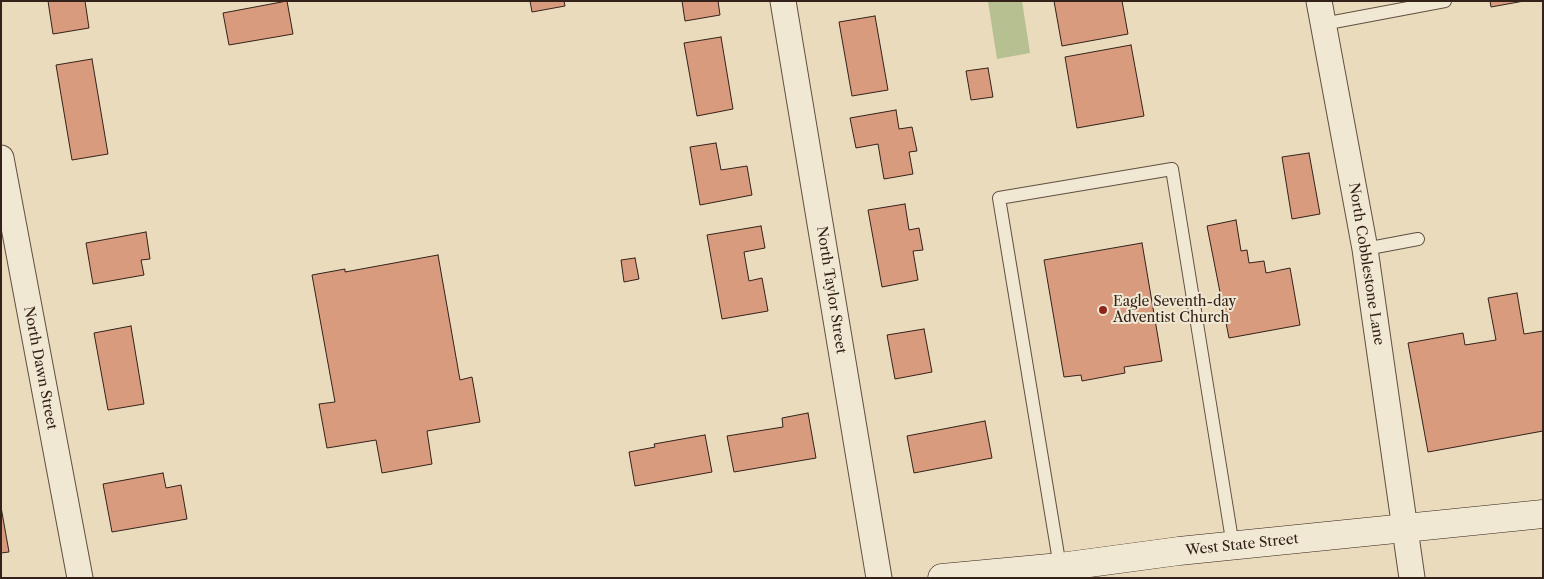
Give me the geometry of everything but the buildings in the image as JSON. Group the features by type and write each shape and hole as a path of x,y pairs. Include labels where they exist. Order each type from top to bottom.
{"main road":[{"name":"West State Street","path":"942,578 1060,567 1234,546 1543,514"}],"street":[{"name":"North Taylor Street","path":"783,1 879,578"},
{"name":"North Cobblestone Lane","path":"1321,13 1365,249 1412,578"},
{"name":"North Dawn Street","path":"1,158 80,578"}],"lane":[{"path":"1321,13 1445,1"},
{"path":"1060,567 999,198 1172,169 1234,546"},
{"path":"1365,249 1418,239"}],"green space":[{"path":"988,1 1022,1 1030,53 997,59"}],"place":[{"name":"Eagle Seventh-day Adventist Church","path":"1103,310"}]}
